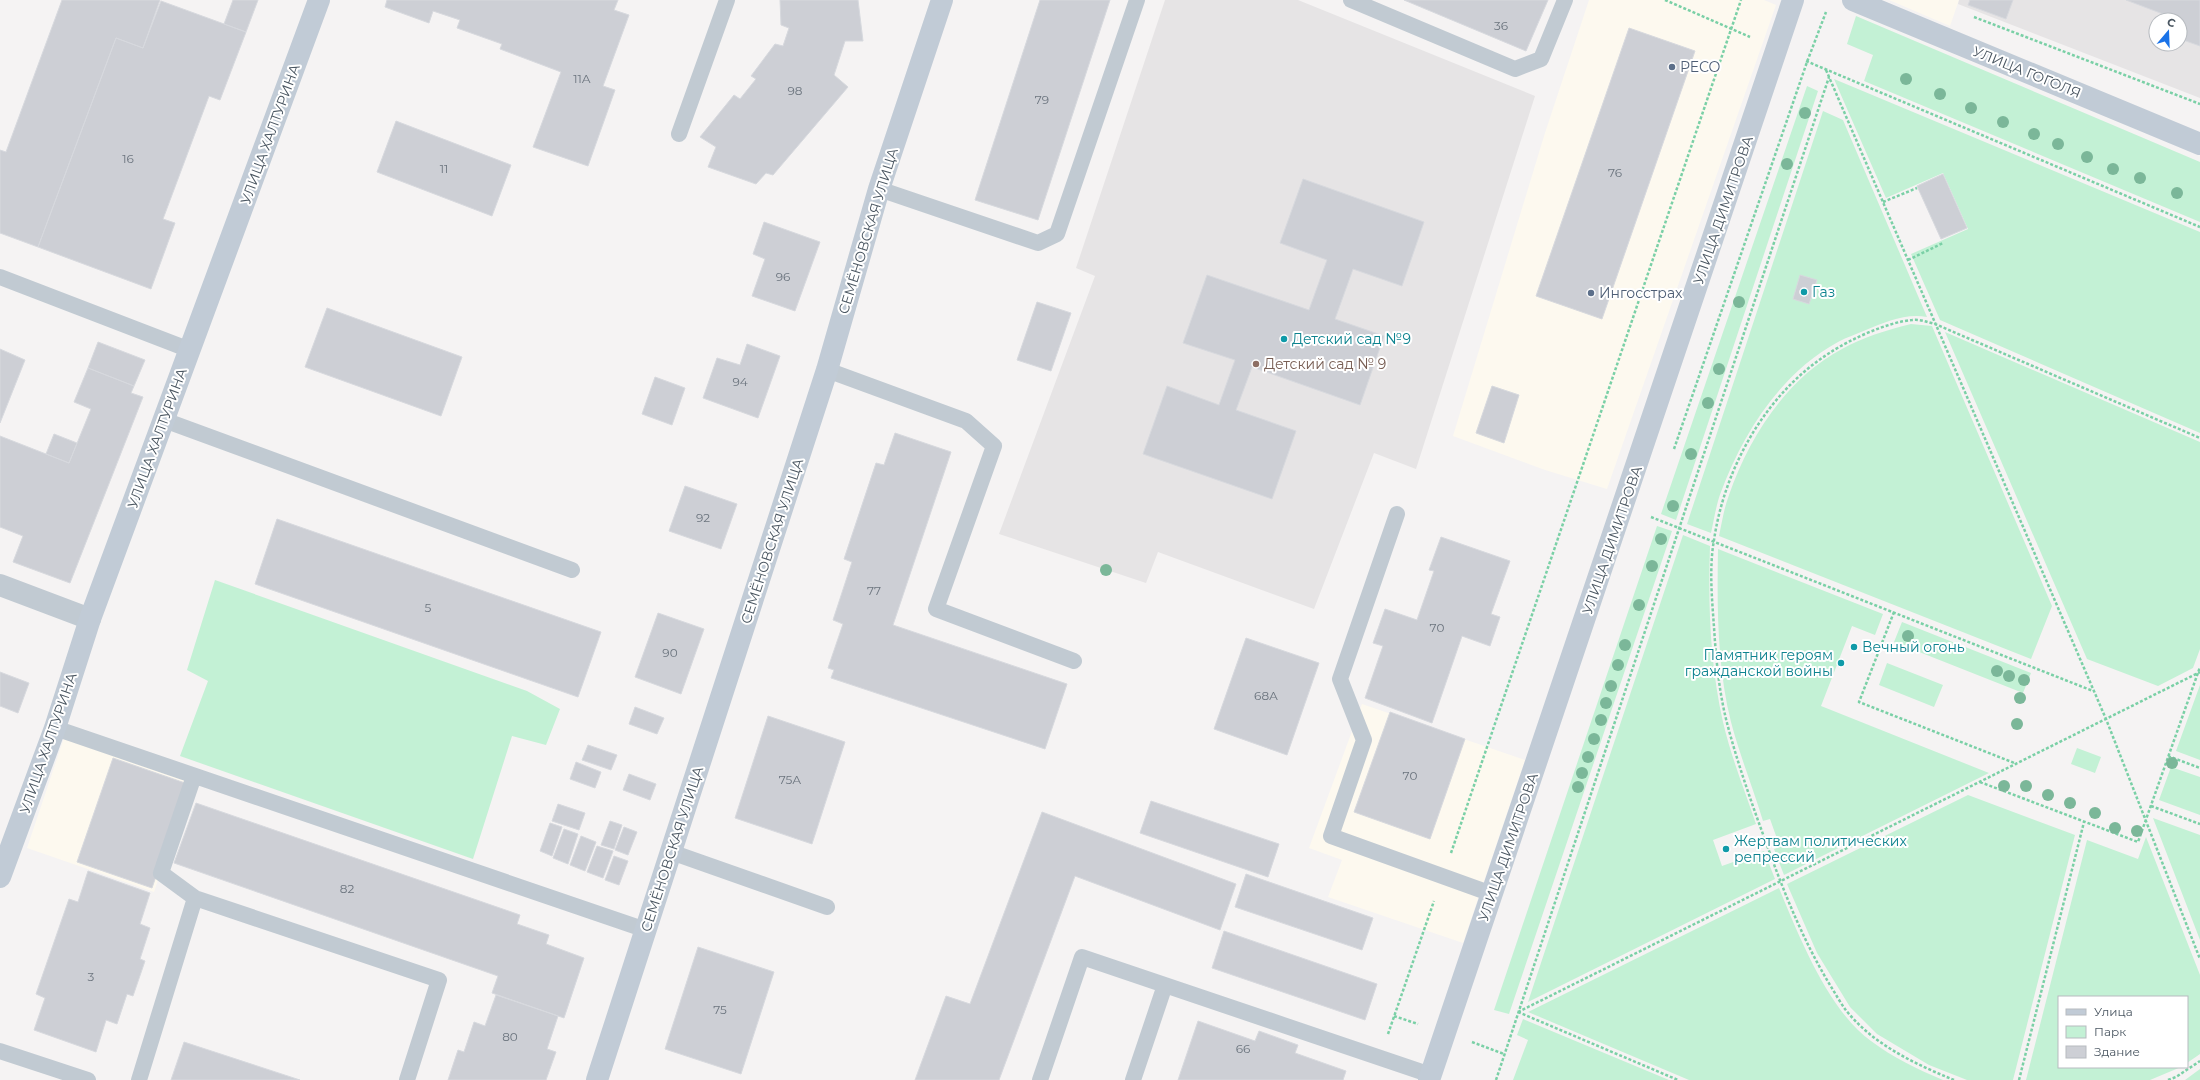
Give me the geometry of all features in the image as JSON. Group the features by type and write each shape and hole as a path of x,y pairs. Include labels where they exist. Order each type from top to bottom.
{"street":[{"name":"УЛИЦА ХАЛТУРИНА","path":"0,877 55,728 90,619 319,0"},
{"name":"СЕМЁНОВСКАЯ УЛИЦА","path":"597,1080 827,370 879,189 942,0"},
{"name":"УЛИЦА ДИМИТРОВА","path":"1435,1078 1492,894 1793,0"},
{"name":"УЛИЦА ГОГОЛЯ","path":"1853,0 2200,144"},
{"path":"0,585 90,619"}],"lane":[{"path":"679,134 727,0"},
{"path":"879,189 1038,243 1057,234 1137,0"},
{"path":"1351,0 1515,69 1542,59 1565,0"},
{"path":"0,277 190,350"},
{"path":"827,370 966,421 994,446 936,610 1074,661"},
{"path":"164,420 572,570"},
{"path":"1397,514 1340,679 1364,740 1331,836 1492,894"},
{"path":"55,728 646,930"},
{"path":"194,776 161,873 195,898 439,980 407,1080"},
{"path":"671,852 827,907"},
{"path":"139,1080 195,898"},
{"path":"1040,1080 1082,957 1380,1056 1435,1078"},
{"path":"1133,1080 1165,985"},
{"path":"0,1051 88,1080"}],"path":[{"path":"1665,0 1807,62 2200,227"},
{"path":"1380,1056 1443,876 1741,0"},
{"path":"1807,62 1828,7"},
{"path":"1968,14 2200,104"},
{"path":"1826,70 2106,719 2200,959"},
{"path":"1496,1080 1829,77"},
{"path":"1883,202 1917,188"},
{"path":"1908,260 1943,243"},
{"path":"1954,1080 1926,1068 1873,1038 1845,1009 1812,955 1781,883 1727,723 1716,664 1712,591 1714,541 1725,494 1744,449 1766,414 1789,385 1813,363 1840,346 1879,329 1910,320 1922,320 1935,324 2200,438"},
{"path":"1651,517 2094,691"},
{"path":"1894,612 1858,702 2017,764"},
{"path":"1980,782 2138,842 2200,667"},
{"path":"1518,1012 1781,883 2199,672"},
{"path":"2168,756 2200,768"},
{"path":"2151,806 2200,824"},
{"path":"2019,1080 2084,822"},
{"path":"1518,1012 1678,1080"},
{"path":"2168,1080 2176,1077 2200,1061"}],"shaded area":[{"name":"Детский сад № 9","path":"1165,0 1298,0 1535,96 1416,469 1374,453 1314,609 1158,552 1146,583 999,534 1095,276 1076,268"},
{"path":"1589,0 1764,0 1776,5 1607,489 1545,470 1453,436 1544,136"},
{"path":"1889,0 1959,0 1950,26"},
{"path":"1959,0 2200,0 2200,98 1958,4"},
{"path":"1362,704 1525,760 1463,943 1328,897 1342,860 1309,848"},
{"path":"66,732 193,775 154,892 27,848"}],"green space":[{"path":"1856,16 2200,162 2200,222 1864,81 1873,55 1847,44"},
{"path":"1834,79 2200,232 2200,433 1940,320 1911,254 1968,229 1943,173 1886,198"},
{"path":"1807,86 1818,91 1676,520 1661,514"},
{"path":"1823,111 1843,120 1927,317 1903,317 1848,337 1818,355 1799,370 1766,406 1741,448 1719,497 1711,533 1687,524"},
{"path":"1911,324 1932,326 2052,606 2031,659 1719,536 1727,500 1737,473 1759,431 1772,411 1787,393 1822,361 1842,349 1875,334"},
{"path":"1945,332 2200,442 2200,649 2193,668 2158,686 2087,659"},
{"path":"1657,526 1672,531 1509,1014 1494,1010"},
{"path":"1683,535 1710,546 1709,590 1715,678 1723,722 1730,748 1756,824 1713,840 1722,866 1764,851 1775,879 1528,1002"},
{"path":"1718,549 1883,614 1875,635 1852,626 1821,706 1989,773 1784,875 1774,849 1780,847 1770,819 1763,821 1735,735 1726,701 1720,658"},
{"path":"215,580 527,691 560,709 546,745 512,736 473,859 180,756 208,681 187,670"},
{"path":"1902,622 2031,673 2023,693 1894,642"},
{"path":"1887,663 1943,685 1934,707 1879,685"},
{"path":"2200,685 2200,760 2176,751"},
{"path":"2077,748 2101,757 2095,773 2071,764"},
{"path":"2171,767 2200,777 2200,815 2159,800"},
{"path":"1968,795 2075,835 2013,1080 1967,1080 1929,1065 1877,1034 1850,1007 1817,953 1787,884"},
{"path":"2153,818 2200,835 2200,940"},
{"path":"2146,837 2200,975 2200,1054 2188,1062 2188,996 2058,996 2058,1068 2179,1068 2150,1080 2026,1080 2087,840 2138,859"},
{"path":"1779,888 1816,971 1841,1011 1871,1041 1897,1058 1943,1080 1689,1080 1528,1012"},
{"path":"1523,1019 1669,1080 1513,1080 1528,1040 1517,1035"},
{"path":"2200,1069 2200,1080 2185,1080"}],"building":[{"path":"62,0 160,0 143,48 116,38 38,247 0,233 0,150 6,152"},
{"path":"233,0 258,0 246,32 224,24"},
{"path":"387,0 618,0 614,10 629,15 603,86 615,90 588,166 533,147 561,72 500,49 502,44 457,28 460,20 433,11 429,23 385,7"},
{"path":"780,0 858,0 863,41 845,41 834,75 848,87 773,175 766,173 756,184 708,167 716,147 700,137 734,95 740,99 756,79 751,76 775,44 783,46 789,28 781,25"},
{"path":"1040,0 1110,0 1038,220 975,200"},
{"path":"1404,0 1548,0 1526,51"},
{"path":"1970,0 2013,0 2006,19 1968,5"},
{"path":"2126,0 2200,0 2200,46 2188,42 2188,12 2158,12"},
{"path":"161,1 246,32 220,100 209,96 163,219 175,223 151,289 38,247 116,38 143,48"},
{"path":"1629,28 1695,51 1602,319 1536,296"},
{"path":"396,121 511,165 492,216 377,172"},
{"path":"1943,174 1967,228 1941,239 1917,186"},
{"name":"Детский сад №9","path":"1303,179 1424,222 1402,286 1353,269 1335,319 1384,336 1360,405 1252,367 1236,410 1296,431 1272,499 1143,454 1167,386 1219,405 1235,360 1183,343 1207,275 1309,310 1327,260 1280,243"},
{"path":"764,222 820,242 795,311 752,296 765,259 753,254"},
{"name":"Газ","path":"1800,275 1817,280 1809,304 1793,299"},
{"path":"1037,302 1071,313 1051,371 1017,360"},
{"path":"327,308 462,357 441,416 305,367"},
{"path":"98,342 145,360 134,386 88,368"},
{"path":"747,344 780,356 758,418 703,398 717,358 740,365"},
{"path":"0,349 25,360 0,423"},
{"path":"88,368 134,386 131,393 143,397 70,583 13,562 23,536 0,527 0,436 69,463 91,409 74,402"},
{"path":"655,377 685,388 672,425 642,414"},
{"path":"1492,386 1519,395 1504,443 1476,433"},
{"path":"895,433 951,452 893,625 1067,684 1045,749 831,678 834,670 828,668 843,624 833,620 852,562 844,559 876,463 884,465"},
{"path":"54,434 77,443 69,463 46,454"},
{"path":"685,486 737,504 721,549 669,531"},
{"path":"277,519 601,632 578,697 255,584"},
{"path":"1441,537 1510,561 1491,614 1500,617 1490,646 1462,636 1432,723 1365,698 1383,646 1373,643 1385,609 1417,620 1434,571 1429,570"},
{"path":"658,613 704,629 681,694 635,677"},
{"path":"1246,638 1319,663 1287,755 1214,729"},
{"path":"0,672 29,683 18,713 0,706"},
{"path":"635,707 664,718 657,734 629,724"},
{"path":"1390,712 1465,739 1430,839 1354,812"},
{"path":"768,716 845,742 812,844 735,818"},
{"path":"588,745 617,755 611,770 582,760"},
{"path":"113,758 188,784 152,888 77,862"},
{"path":"576,762 601,772 595,788 570,779"},
{"path":"629,774 656,784 650,800 623,790"},
{"path":"1151,801 1279,844 1268,877 1140,833"},
{"path":"196,803 520,915 517,924 549,935 546,944 584,958 564,1018 492,993 498,976 174,863"},
{"path":"558,804 585,813 579,830 552,821"},
{"path":"1042,812 1236,884 1220,930 1075,876 999,1080 915,1080 946,996 970,1004"},
{"path":"610,821 622,825 614,849 601,845"},
{"path":"550,823 562,827 552,856 540,851"},
{"path":"624,827 637,832 628,855 615,850"},
{"path":"564,829 578,834 568,864 553,858"},
{"path":"581,836 596,842 585,871 570,865"},
{"path":"597,846 613,851 603,878 587,872"},
{"path":"614,856 628,861 619,885 605,880"},
{"path":"88,871 150,893 140,924 150,928 140,959 145,961 133,996 127,994 117,1024 106,1020 96,1052 34,1030 45,998 36,994 69,899 78,902"},
{"path":"1246,874 1373,918 1362,950 1235,907"},
{"path":"1224,931 1377,984 1365,1020 1212,968"},
{"path":"698,947 774,972 741,1074 665,1049"},
{"path":"496,995 558,1016 547,1049 556,1052 546,1080 448,1080 458,1050 464,1052 474,1022 485,1026"},
{"path":"1198,1021 1255,1041 1259,1031 1298,1045 1295,1053 1346,1071 1343,1080 1178,1080"},
{"path":"184,1042 300,1080 171,1080"}],"place":[{"name":"РЕСО","path":"1672,67"},
{"name":"Газ","path":"1804,292"},
{"name":"Ингосстрах","path":"1591,293"},
{"name":"Детский сад №9","path":"1284,339"},
{"name":"Детский сад № 9","path":"1256,364"},
{"name":"Вечный огонь","path":"1854,647"},
{"name":"Памятник героям гражданской войны","path":"1841,663"},
{"name":"Жертвам политических репрессий","path":"1726,849"}]}
